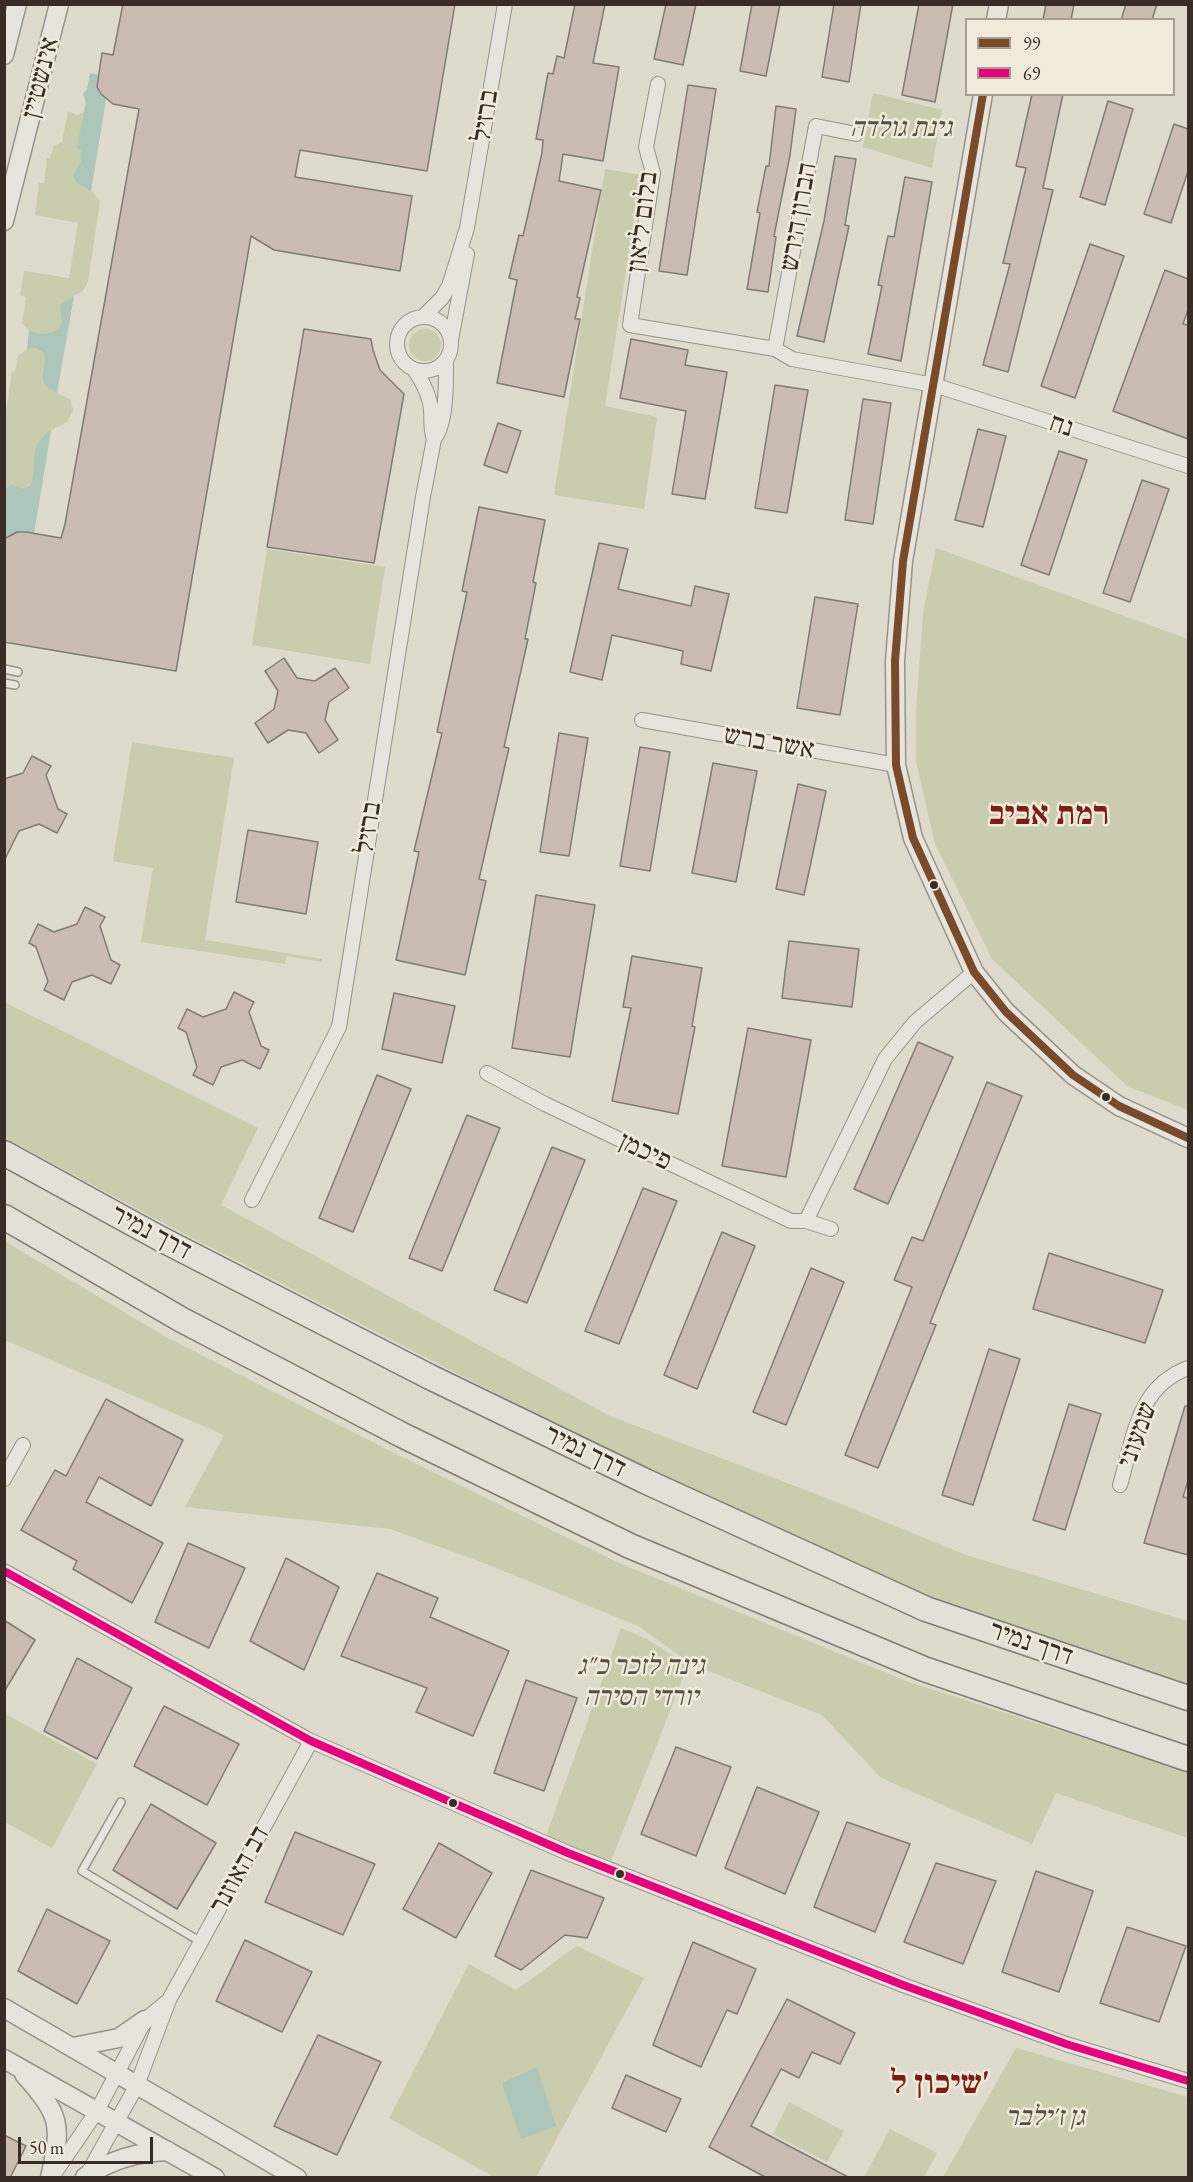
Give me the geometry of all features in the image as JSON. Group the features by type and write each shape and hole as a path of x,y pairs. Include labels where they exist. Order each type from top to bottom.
{"highway":[{"name":"דרך נמיר","path":"4,1153 161,1239 430,1377 647,1482 926,1609 1188,1698"},
{"path":"4,1217 182,1320 402,1435 630,1546 924,1669 1188,1759"}],"street":[{"name":"אינשטיין","path":"4,55 17,4"},
{"name":"אינשטיין","path":"5,217 59,4"},
{"name":"ברזיל","path":"424,316 442,298 449,286 468,228 505,4"},
{"name":"בלום ליאון","path":"657,84 646,147 653,173 630,326 775,349"},
{"path":"983,96 903,561 895,661 896,765 913,838 974,972 1006,1012 1072,1074 1119,1106 1188,1138"},
{"name":"הברון הירש","path":"775,349 816,126 856,134"},
{"name":"ברזיל","path":"451,340 459,308 468,245 468,228"},
{"path":"424,316 439,320 449,332 451,340 452,347 446,361 432,370 414,369 401,358 397,341 404,325 411,319 424,316"},
{"path":"775,349 792,359 934,385"},
{"name":"ברזיל","path":"252,1200 339,1027 434,439 439,433 441,421 446,387 446,361"},
{"name":"ברזיל","path":"414,369 424,384 431,409 430,429 434,439"},
{"name":"נח","path":"934,385 1188,466"},
{"name":"אשר ברש","path":"642,720 896,765"},
{"path":"806,1221 885,1059 915,1022 974,972"},
{"name":"פיכמן","path":"487,1073 544,1104 791,1221 806,1221 831,1229"},
{"name":"שמעוני","path":"1120,1485 1146,1399 1165,1379 1188,1368"},
{"path":"4,1479 23,1445"},
{"path":"4,1570 312,1741 568,1853 903,1985 1066,2044 1188,2081"},
{"name":"דב האוזנר","path":"85,2177 137,2085 169,2000 312,1741"},
{"name":"דב האוזנר","path":"51,2178 97,2110 146,2020 169,2000"},
{"path":"4,2008 297,2178"},
{"path":"73,2047 119,2038 146,2020"},
{"path":"11,2062 215,2178"},
{"path":"11,2062 56,2117 59,2136 51,2178"},
{"path":"85,2177 120,2158 150,2151 169,2151"}],"lane":[{"path":"4,669 18,672"},
{"path":"4,683 15,685"},
{"path":"121,1802 82,1871 201,1942"}],"green space":[{"path":"90,73 98,75 98,87 106,99 91,190 100,201 88,282 82,292 73,296 57,393 71,400 73,410 67,422 51,430 34,533 17,532 5,539 5,418 12,371 15,372 18,356 27,349 29,331 22,323 26,297 20,295 24,271 69,278 78,223 35,215 39,183 44,183 47,158 50,158 54,146 62,142 68,111 77,115 83,112 86,103 83,94 87,90"},
{"name":"גינת גולדה","path":"873,93 942,110 932,168 863,147"},
{"path":"605,169 641,175 605,406 657,417 644,509 554,495"},
{"path":"425,329 437,333 441,345 437,357 425,361 413,357 409,345 413,333"},
{"path":"936,548 1188,639 1188,1110 1127,1086 992,959 935,844 916,761 916,710 923,613"},
{"path":"267,549 385,567 370,664 252,645"},
{"path":"132,742 234,758 205,940 322,959 322,962 286,956 285,964 141,942 153,868 113,861"},
{"path":"4,1002 258,1128 221,1205 610,1416 824,1497 966,1555 1188,1621 1188,1688 932,1600 599,1446 171,1227 5,1138"},
{"path":"4,1241 168,1338 392,1452 619,1563 906,1681 1188,1772 1188,1838 1056,1793 1032,1844 881,1778 822,1715 693,1665 638,1626 484,1563 390,1529 185,1507 224,1435 5,1340"},
{"name":"גינה לזכר כ\"ג יורדי הסירה","path":"621,1628 647,1639 688,1665 611,1861 546,1836"},
{"path":"5,1714 97,1764 52,1848 5,1822"},
{"path":"577,1946 644,1978 536,2177 494,2177 389,2118 469,1964 516,1990"},
{"name":"גן ז'ילבר","path":"1016,2048 1188,2097 1188,2177 943,2177"},
{"path":"789,2102 844,2131 827,2162 773,2134"},
{"path":"890,2129 937,2153 924,2177 864,2177"}],"shaded area":[{"path":"90,73 98,75 98,87 106,99 91,191 77,183 73,176 81,161 81,151 77,147 86,103 83,94 87,90"},
{"path":"74,296 57,393 43,380 44,353 37,348 27,349 29,331 43,334 56,330 62,323 60,305"},
{"path":"51,430 34,533 17,532 5,539 4,490 11,485 24,489 31,485 35,450 38,443"},
{"path":"537,2067 556,2126 521,2139 502,2083"}],"building":[{"path":"123,4 455,4 427,171 300,150 295,177 412,196 400,271 274,250 251,236 176,671 4,642 4,539 17,532 61,538 65,524 139,109 113,104 101,94 97,87 102,53 113,55"},
{"path":"575,4 605,4 593,63 619,67 603,161 563,154 559,181 601,190 577,297 580,298 575,319 580,319 564,397 497,383 517,280 509,278 519,235 523,236 542,153 543,140 536,139 548,73 553,74 557,56 564,58"},
{"path":"666,4 696,4 683,65 654,59"},
{"path":"752,4 780,4 766,76 740,71"},
{"path":"834,4 861,4 849,82 822,77"},
{"path":"919,4 953,4 935,102 902,95"},
{"path":"1046,4 1074,4 1071,18 1043,18"},
{"path":"1126,4 1157,4 1153,18 1122,18"},
{"path":"688,85 716,89 687,275 659,271"},
{"path":"1032,96 1063,96 1043,188 1053,190 1008,372 983,365 1010,264 1003,263 1026,168 1016,166"},
{"path":"1108,101 1133,109 1105,205 1080,197"},
{"path":"776,106 796,109 790,155 774,236 776,237 768,292 747,289 760,213 757,212 766,166 769,166"},
{"path":"1174,124 1188,129 1188,171 1171,223 1144,214"},
{"path":"835,156 856,159 845,225 849,226 824,342 797,336 824,221"},
{"path":"905,177 932,182 901,361 868,354 882,286 878,285 888,236 894,237"},
{"path":"1090,244 1124,256 1075,398 1041,386"},
{"path":"1165,270 1188,279 1188,310 1183,324 1188,325 1188,439 1113,411"},
{"path":"304,329 371,339 380,370 404,394 374,563 267,547"},
{"path":"631,339 688,350 685,365 727,372 705,499 672,494 686,411 620,398"},
{"path":"775,385 808,390 787,513 755,508"},
{"path":"863,399 891,403 873,524 845,520"},
{"path":"498,423 521,431 507,473 484,465"},
{"path":"978,429 1006,436 983,527 955,520"},
{"path":"1059,451 1087,460 1049,575 1021,565"},
{"path":"1142,480 1169,489 1130,602 1103,593"},
{"path":"479,507 545,520 533,582 536,583 525,639 528,639 504,747 509,748 479,879 486,881 465,975 396,960 419,852 414,851 442,733 437,732 467,592 462,591"},
{"path":"599,543 628,549 618,589 691,606 695,586 729,594 711,671 681,664 683,651 612,635 602,680 570,672"},
{"path":"815,597 858,604 840,715 797,708"},
{"path":"284,658 297,678 315,681 335,668 349,688 329,702 325,720 338,740 319,753 306,733 288,730 268,743 255,723 274,709 278,691 265,671"},
{"path":"559,733 588,738 569,856 540,852"},
{"path":"640,747 670,752 650,871 620,866"},
{"path":"32,756 51,766 46,775 58,809 67,814 57,833 39,824 19,831 4,861 4,779 23,773"},
{"path":"713,763 757,771 736,882 692,873"},
{"path":"798,784 826,791 804,895 776,889"},
{"path":"248,830 318,842 306,914 236,902"},
{"path":"536,895 595,905 570,1057 512,1048"},
{"path":"85,907 105,917 100,926 111,960 120,965 111,984 92,975 72,982 64,1000 44,990 48,981 36,947 29,943 38,924 54,932 77,924"},
{"path":"789,941 859,949 852,1007 782,998"},
{"path":"632,956 702,968 692,1026 695,1027 678,1114 612,1101 631,1008 623,1007"},
{"path":"234,992 254,1002 249,1012 261,1046 269,1050 260,1069 242,1060 221,1067 213,1085 193,1075 197,1067 186,1032 178,1028 187,1009 203,1017 226,1009"},
{"path":"394,993 455,1006 442,1063 382,1049"},
{"path":"748,1028 811,1040 786,1177 722,1166"},
{"path":"918,1042 953,1057 888,1204 854,1189"},
{"path":"377,1075 411,1089 353,1232 319,1218"},
{"path":"987,1082 1022,1096 930,1323 936,1325 878,1468 845,1455 912,1287 894,1280 912,1237 923,1241"},
{"path":"467,1115 500,1128 442,1271 409,1258"},
{"path":"552,1147 585,1160 527,1303 494,1290"},
{"path":"643,1188 677,1201 619,1344 585,1331"},
{"path":"722,1232 755,1246 697,1389 664,1375"},
{"path":"1049,1253 1163,1290 1145,1343 1033,1309"},
{"path":"811,1268 844,1282 786,1425 753,1412"},
{"path":"989,1349 1020,1359 973,1505 942,1495"},
{"path":"106,1399 183,1440 151,1506 99,1477 86,1502 163,1543 132,1603 73,1569 77,1561 21,1530 55,1470 66,1476"},
{"path":"1069,1404 1101,1414 1065,1530 1033,1520"},
{"path":"1185,1406 1188,1406 1188,1481 1183,1497 1188,1498 1188,1555 1144,1543"},
{"path":"188,1543 245,1568 209,1648 155,1622"},
{"path":"286,1558 339,1587 304,1670 250,1641"},
{"path":"377,1573 438,1598 430,1617 509,1651 473,1736 416,1712 427,1688 341,1656"},
{"path":"4,1620 35,1640 4,1692"},
{"path":"77,1658 132,1688 97,1759 44,1731"},
{"path":"526,1680 577,1698 544,1791 494,1773"},
{"path":"164,1706 239,1744 207,1805 134,1766"},
{"path":"676,1747 731,1767 696,1856 641,1834"},
{"path":"757,1787 819,1812 785,1894 725,1868"},
{"path":"151,1804 216,1843 177,1909 113,1870"},
{"path":"847,1822 910,1844 875,1932 814,1907"},
{"path":"295,1832 375,1864 343,1935 265,1902"},
{"path":"439,1843 492,1873 456,1938 403,1909"},
{"path":"936,1863 996,1881 963,1964 904,1942"},
{"path":"531,1870 604,1898 587,1938 565,1935 521,1970 495,1956"},
{"path":"1036,1871 1093,1891 1059,1992 1002,1972"},
{"path":"47,1909 110,1941 77,2004 18,1971"},
{"path":"1127,1927 1186,1946 1159,2022 1100,2003"},
{"path":"245,1940 312,1972 282,2032 216,2001"},
{"path":"693,1942 756,1969 737,2014 727,2010 701,2067 653,2045"},
{"path":"787,1999 855,2033 840,2064 812,2052 799,2078 781,2069 751,2126 850,2178 767,2178 709,2147"},
{"path":"318,2035 381,2062 337,2155 274,2126"},
{"path":"626,2075 681,2099 666,2132 612,2108"},
{"path":"4,2135 26,2146 10,2178 4,2178"}],"transit line":[{"name":"99","path":"983,96 903,561 895,661 896,765 913,838 974,972 1006,1012 1073,1075 1119,1106 1188,1138"},
{"name":"69","path":"4,1571 311,1741 568,1853 903,1985 1066,2044 1188,2081"}],"district":[{"name":"רמת אביב","path":"1049,815"},
{"name":"שיכון ל'","path":"940,2084"}]}
